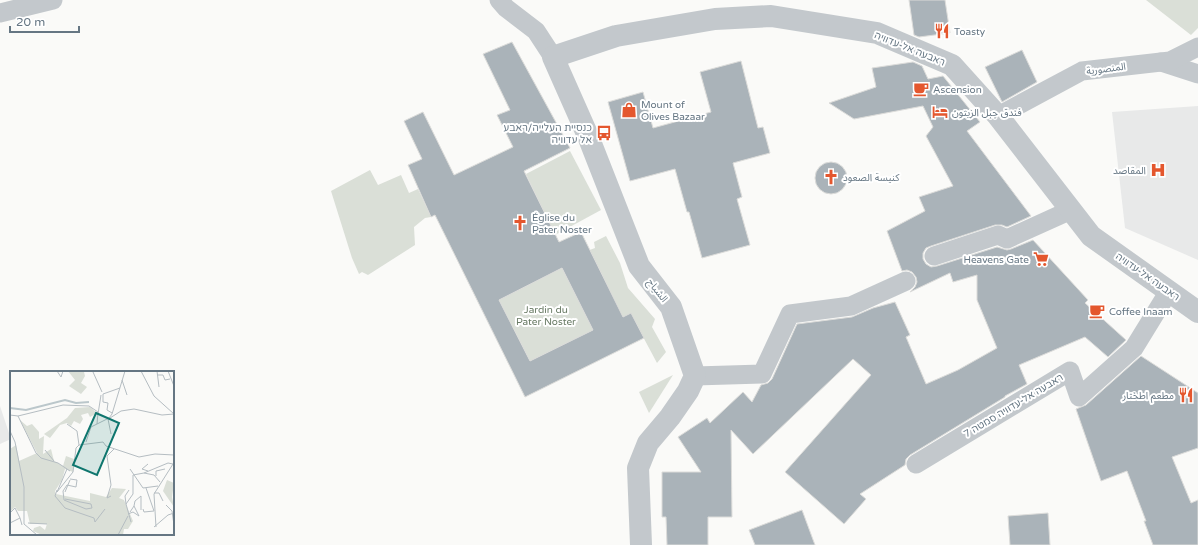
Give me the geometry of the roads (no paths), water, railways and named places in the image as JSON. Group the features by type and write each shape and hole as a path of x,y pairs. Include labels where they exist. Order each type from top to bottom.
{"street":[{"path":"0,13 53,0"},
{"path":"499,0 506,8 536,31 553,57"},
{"name":"ראבעה אל-עדוויה","path":"553,57 616,36 716,19 771,16 877,33 952,65 998,116 1091,236 1198,312"},
{"name":"المنصورية","path":"998,116 1082,71 1170,61 1198,47"},
{"name":"الشياح","path":"553,57 588,136 639,266 671,307 695,376"},
{"path":"1161,62 1198,74"},
{"path":"934,256 998,235 1007,239 1071,210"},
{"path":"641,545 638,468 648,443 670,417 688,391 695,376 762,374 790,314 851,306 906,281"},
{"name":"ראבעה אל-עדוויה סמטה 7","path":"916,464 1070,371 1076,400 1134,348 1170,291"}],"place":[{"name":"Toasty","path":"942,31"},
{"name":"Ascension","path":"921,89"},
{"name":"Mount of Olives Bazaar","path":"629,110"},
{"name":"فندق جبل الزيتون","path":"940,112"},
{"name":"כנסיית העלייה/ראבע אל עדוויה","path":"604,133"},
{"name":"المقاصد","path":"1158,170"},
{"name":"كنيسة الصعود","path":"831,177"},
{"name":"Église du Pater Noster","path":"520,223"},
{"name":"Heavens Gate","path":"1041,259"},
{"name":"Coffee Inaam","path":"1097,311"},
{"name":"مطعم اطختار","path":"1186,395"}],"park label":[{"name":"Jardin du Pater Noster","path":"546,314"}]}
